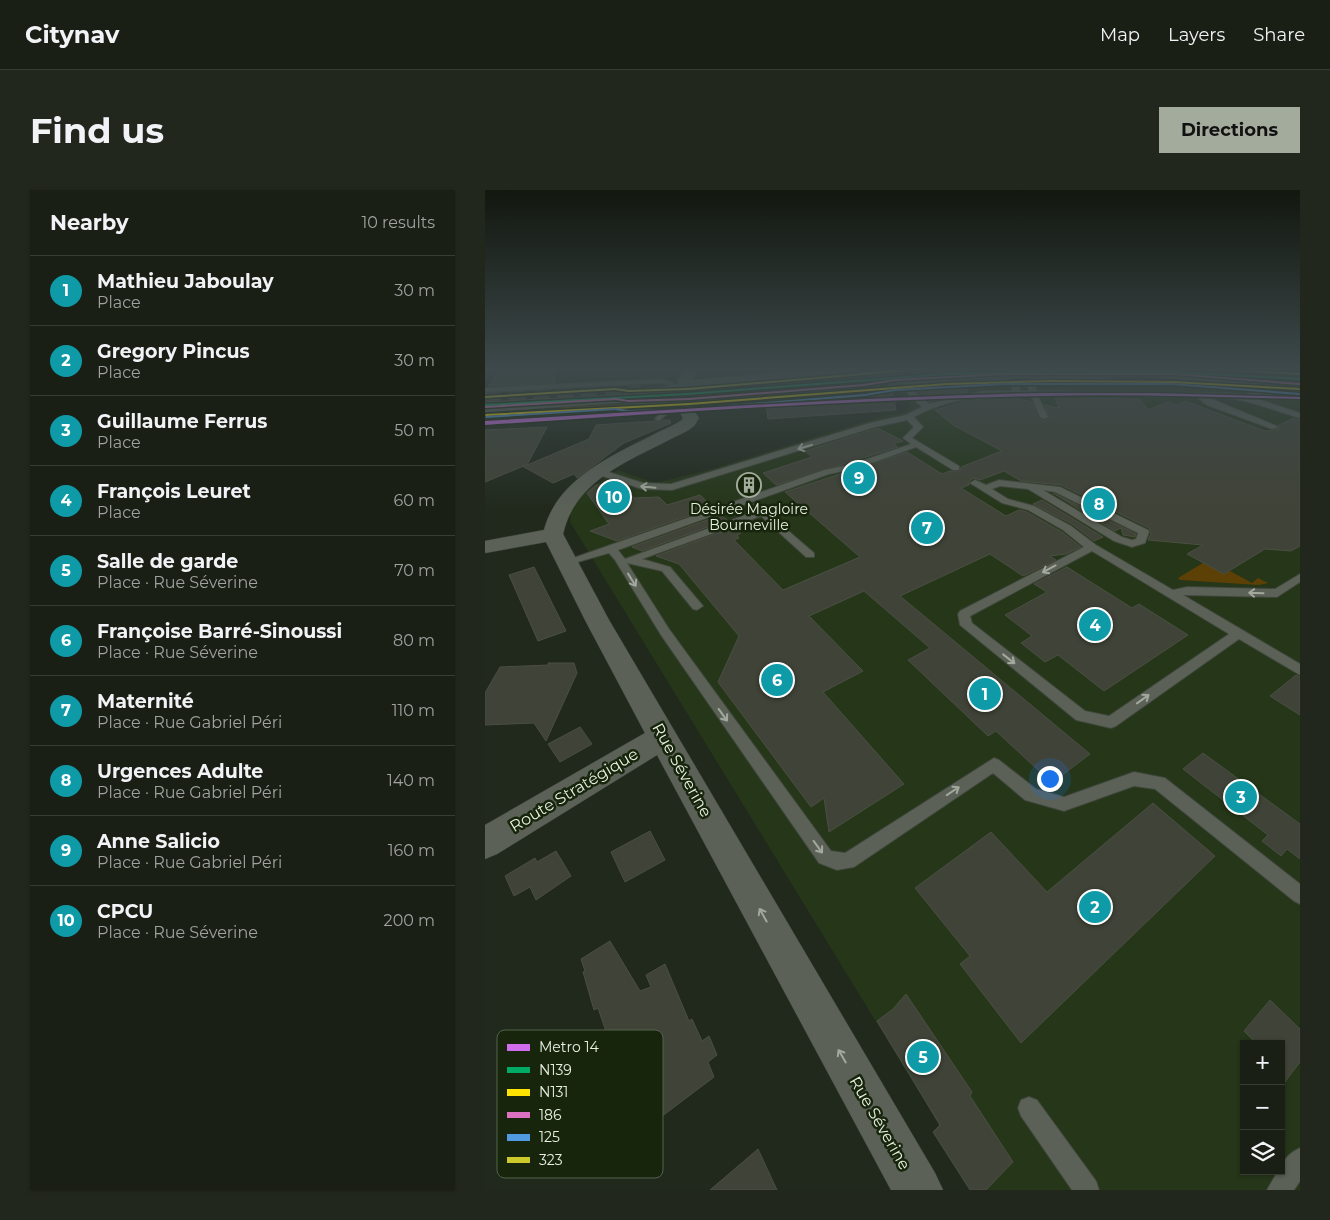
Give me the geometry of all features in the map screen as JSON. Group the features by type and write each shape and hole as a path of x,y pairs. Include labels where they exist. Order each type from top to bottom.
{"main road":[{"path":"485,547 553,534 555,520 563,503 599,472 621,458 688,423 691,416"},
{"name":"Rue Séverine","path":"553,534 663,737 918,1190"},
{"name":"Route Stratégique","path":"485,843 663,737"}],"lane":[{"path":"1245,416 1275,427"},
{"path":"599,472 642,486 673,487 873,425 896,430 919,427 909,417 896,430"},
{"path":"896,430 956,468"},
{"path":"620,556 748,499 918,444"},
{"path":"975,483 1005,501 1031,508 1067,528 1075,536 1300,670"},
{"path":"985,489 999,483 1057,490 1144,532 1141,541 1132,544 1118,538 1031,487"},
{"path":"748,499 810,555"},
{"path":"567,562 620,556 762,512"},
{"path":"1092,546 964,614 966,625 1081,716 1111,722 1239,633"},
{"path":"620,556 666,569 697,606"},
{"path":"620,556 665,632 825,857 837,862 848,862 994,764 1031,795 1064,804 1134,779 1159,783 1300,895"},
{"path":"1172,594 1187,591 1277,593 1300,577"},
{"path":"1029,1108 1087,1190"},
{"path":"1279,1190 1300,1160"}],"shaded area":[{"path":"884,416 1300,416 1300,1190 979,1190 570,522 571,513 581,496 591,487 618,470 655,483 712,469"},
{"path":"1203,563 1224,574 1230,571 1252,583 1258,578 1268,583 1259,585 1180,580 1178,578"}],"building":[{"path":"768,416 815,416 768,419"},
{"path":"942,416 1037,416 1043,421 1050,418 1049,416 1224,416 1265,431 1280,429 1279,425 1294,418 1300,420 1300,546 1291,551 1265,549 1224,574 1187,554 1203,545 1148,540 1151,533 1149,528 1061,485 1021,481 1004,471 980,480 974,478 969,481 969,485 961,488 1006,516 1019,510 1027,512 1062,532 1081,547 1066,554 1050,556 1056,560 1023,576 990,554 900,596 1090,754 1052,783 996,731 988,736 908,660 930,648 864,591 809,616 863,671 823,692 904,784 829,832 824,798 811,807 718,682 739,636 679,564 656,556 735,527 741,533 737,535 739,538 734,540 783,590 860,557 785,492 907,452 942,474 950,471 960,471 961,467 1002,451 953,425"},
{"path":"663,420 670,420 671,423 624,443 577,478 574,474 553,483 523,466 485,482 485,430 547,427 527,465 589,439 596,425 655,421 659,423"},
{"path":"878,428 903,441 893,444 898,447 776,485 763,473 812,457 805,451"},
{"path":"619,483 634,498 659,497 667,505 700,495 713,507 617,541 590,531 609,524 587,493 596,485"},
{"path":"1053,493 1136,534 1135,537 1123,535 1121,528 1115,531"},
{"path":"1042,500 1103,537 1094,541 1072,524 1033,504"},
{"path":"721,515 727,520 642,551 632,547"},
{"path":"534,567 566,631 538,641 509,575"},
{"path":"1067,567 1132,608 1139,604 1188,635 1104,691 1058,655 1045,662 1021,643 1032,636 1005,615 1047,592 1034,584"},
{"path":"548,663 574,663 577,673 546,741 534,723 485,725 485,693 500,667 549,665"},
{"path":"1296,675 1300,677 1300,715 1270,696"},
{"path":"580,727 592,744 560,762 548,744"},
{"path":"1203,753 1300,824 1300,859 1287,849 1281,856 1262,841 1268,835 1183,769"},
{"path":"1153,803 1215,856 1021,1043 960,964 970,956 915,888 991,832 1047,892"},
{"path":"650,831 665,860 625,882 611,852"},
{"path":"556,851 571,876 536,900 530,887 514,896 505,876 535,858 537,862"},
{"path":"610,941 640,991 651,987 646,975 665,964 689,1021 692,1019 702,1041 709,1036 717,1055 708,1062 714,1077 663,1115 663,1030 605,1030 598,1008 594,1010 581,959"},
{"path":"906,994 972,1092 970,1096 1013,1162 986,1190 970,1190 933,1132 940,1125 877,1021 893,1009"},
{"path":"1270,1000 1300,1029 1300,1062 1285,1082 1285,1040 1253,1040 1244,1031"},
{"path":"758,1149 777,1190 710,1190"}],"metro line":[{"name":"14","path":"485,423 604,416"}],"transit line":[{"name":"125","path":"486,417 507,416"}],"place":[{"name":"Anne Salicio","path":"859,478"},
{"name":"Désirée Magloire Bourneville","path":"749,485"},
{"name":"CPCU","path":"614,497"},
{"name":"Urgences Adulte","path":"1099,504"},
{"name":"Maternité","path":"927,528"},
{"name":"François Leuret","path":"1095,625"},
{"name":"Françoise Barré-Sinoussi","path":"777,680"},
{"name":"Mathieu Jaboulay","path":"985,694"},
{"name":"Guillaume Ferrus","path":"1241,797"},
{"name":"Gregory Pincus","path":"1095,907"},
{"name":"Salle de garde","path":"923,1057"}]}
